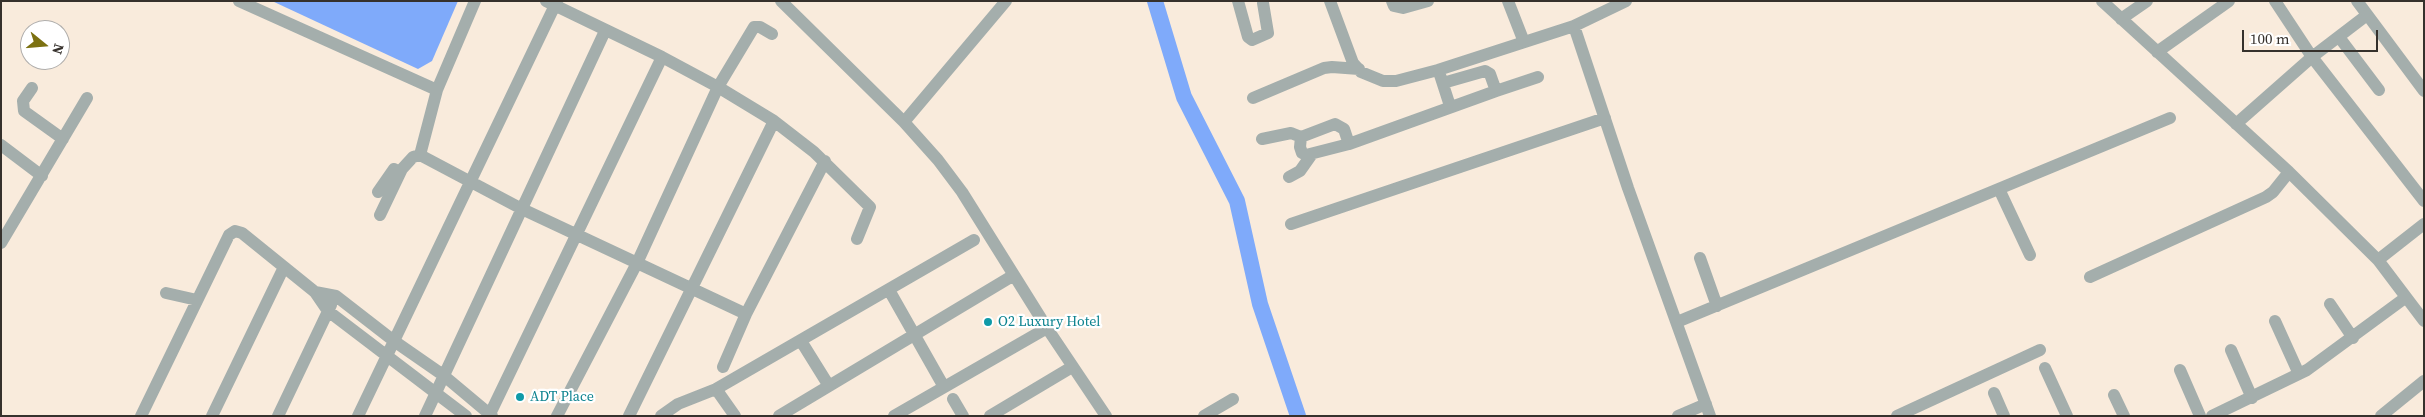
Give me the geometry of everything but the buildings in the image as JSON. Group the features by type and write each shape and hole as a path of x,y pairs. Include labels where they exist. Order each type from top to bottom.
{"street":[{"path":"239,1 437,90"},
{"path":"380,215 402,169 417,156 437,90 475,1"},
{"path":"904,122 1006,1"},
{"path":"1238,1 1248,38 1252,40 1268,33 1265,2"},
{"path":"1330,1 1350,58 1359,69 1372,78 1383,82 1396,82 1438,70 1574,26 1626,1"},
{"path":"1392,1 1394,6 1403,8 1428,1"},
{"path":"1508,1 1524,42"},
{"path":"2102,1 2289,172 2378,260 2424,321"},
{"path":"2121,19 2147,1"},
{"path":"2157,52 2229,1"},
{"path":"2275,1 2312,57 2424,201"},
{"path":"2357,1 2424,90"},
{"path":"784,2 904,122 938,160 962,192 1072,367 1106,416"},
{"path":"358,416 553,3 605,31 662,57 718,87 774,121 825,161 870,207 857,239"},
{"path":"2236,124 2312,57 2367,16"},
{"path":"1574,26 1604,118 1708,410 1678,416"},
{"path":"557,416 636,263 718,87 754,27 760,27 772,34"},
{"path":"425,416 605,31"},
{"path":"2338,37 2379,90"},
{"path":"314,292 336,296 394,341 443,375 490,415 662,57"},
{"path":"1253,98 1324,68 1359,69"},
{"path":"1438,70 1450,106"},
{"path":"1442,83 1485,70 1490,74 1496,91"},
{"path":"1301,137 1299,141 1302,153 1312,154 1349,144 1450,106 1538,77"},
{"path":"32,88 23,101 24,111 63,139"},
{"path":"1,242 87,98"},
{"path":"1290,224 1604,118"},
{"path":"1677,322 2170,118"},
{"path":"629,416 774,121"},
{"path":"1262,139 1286,133 1301,137 1336,124 1344,129 1349,144"},
{"path":"1,145 42,176"},
{"path":"1289,177 1300,172 1312,154"},
{"path":"378,192 402,159 417,156 522,209 746,314"},
{"path":"723,367 746,314 825,161"},
{"path":"2090,277 2266,197 2273,192 2289,172"},
{"path":"1999,189 2030,255"},
{"path":"2378,260 2424,224"},
{"path":"141,416 229,235 235,231 242,233 314,292 328,311 466,416"},
{"path":"661,416 678,404 716,389 974,240"},
{"path":"1700,258 1717,306"},
{"path":"212,416 284,267"},
{"path":"779,416 1014,276"},
{"path":"889,290 944,387"},
{"path":"166,293 197,300"},
{"path":"278,416 336,296"},
{"path":"2212,416 2299,374 2332,354 2405,298"},
{"path":"2330,304 2353,338"},
{"path":"2275,322 2299,374"},
{"path":"894,416 1047,328"},
{"path":"801,341 829,386"},
{"path":"1898,416 2040,350"},
{"path":"2230,350 2252,398"},
{"path":"990,416 1072,367"},
{"path":"2045,368 2066,416"},
{"path":"2180,370 2200,416"},
{"path":"2381,416 2424,381"},
{"path":"716,389 735,416"},
{"path":"1994,393 2004,416"},
{"path":"2114,395 2124,416"},
{"path":"953,399 963,416"},
{"path":"1204,416 1233,399"}],"water":[{"path":"272,1 458,1 432,61 418,69"}],"waterway":[{"path":"1155,1 1184,97 1237,201 1260,304 1298,416"}],"place":[{"name":"O2 Luxury Hotel","path":"988,322"},
{"name":"ADT Place","path":"520,397"}]}
